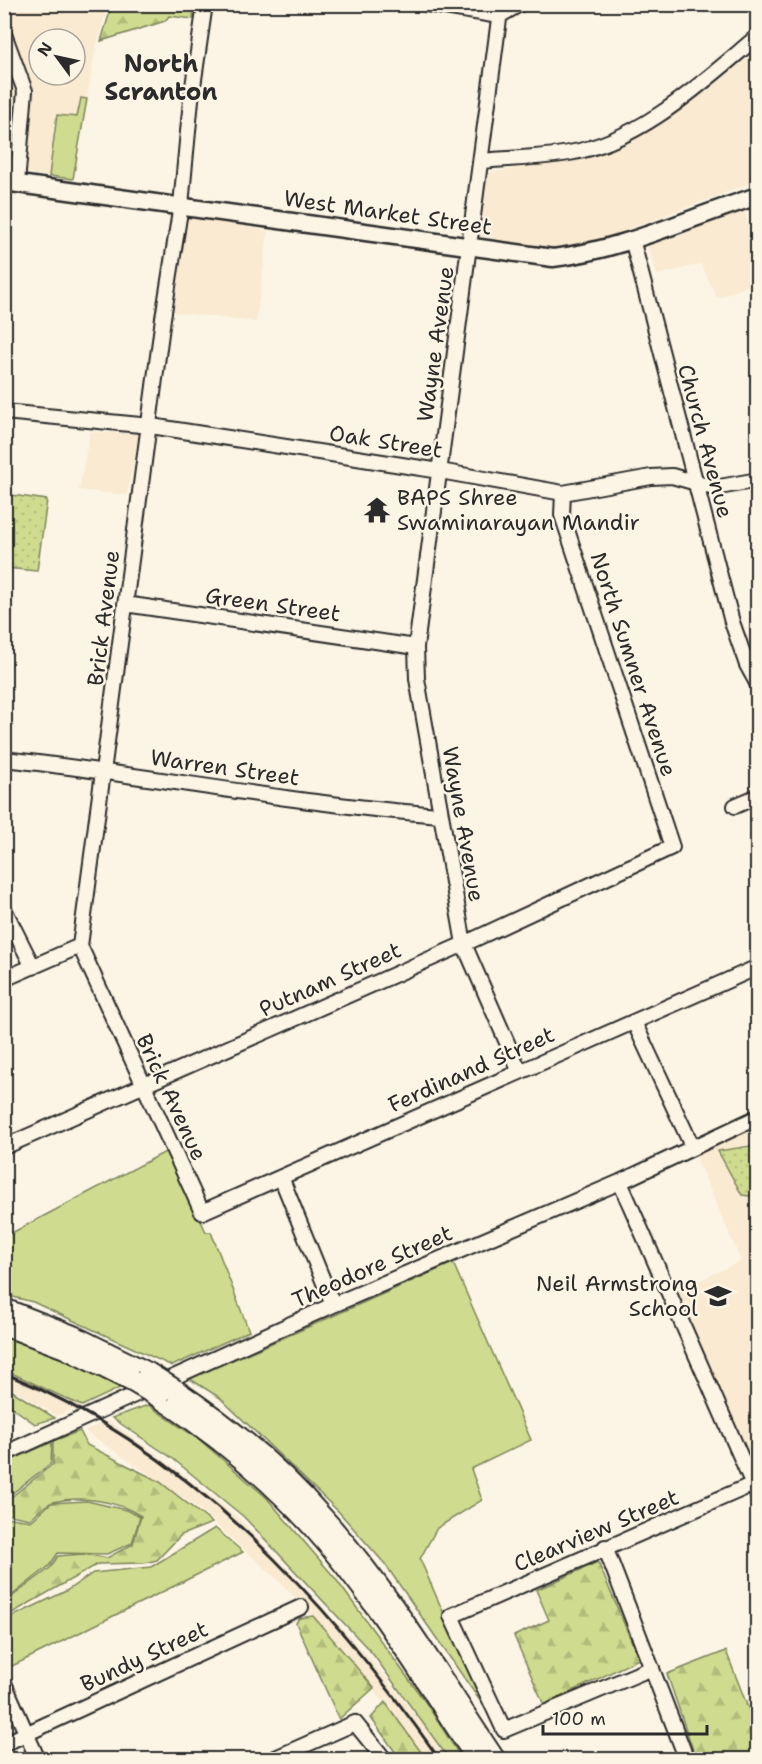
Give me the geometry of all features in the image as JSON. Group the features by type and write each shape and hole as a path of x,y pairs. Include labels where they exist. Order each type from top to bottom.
{"highway":[{"path":"4,1309 73,1336 262,1456 323,1518 397,1613 495,1760"},
{"path":"4,1325 140,1377"},
{"path":"167,1394 245,1460 313,1527 367,1596 478,1760"}],"main road":[{"name":"West Market Street","path":"11,183 553,258 579,255 632,239 758,196"}],"street":[{"name":"Brick Avenue","path":"202,1212 80,946 181,205 191,100 205,4"},
{"path":"427,4 500,10 520,4"},
{"name":"Wayne Avenue","path":"500,10 482,161 452,357 440,471 416,647 417,679 464,944 519,1070"},
{"path":"4,34 26,91 11,183"},
{"path":"482,161 571,153 628,134 648,123 694,90 758,36"},
{"name":"Church Avenue","path":"632,239 732,622 747,665 758,685"},
{"name":"Oak Street","path":"4,412 151,426 440,471 563,493 651,477 672,476 714,488 758,480"},
{"name":"North Sumner Avenue","path":"563,493 562,515 672,847"},
{"name":"Green Street","path":"125,604 416,647"},
{"name":"Warren Street","path":"4,759 105,770 381,811 440,815"},
{"path":"735,806 758,796"},
{"name":"Putnam Street","path":"4,1147 464,944 672,847"},
{"path":"4,909 33,967"},
{"path":"4,979 80,946"},
{"name":"Ferdinand Street","path":"202,1212 519,1070 758,967"},
{"path":"634,1022 692,1146"},
{"name":"Theodore Street","path":"4,1454 333,1305 620,1182 692,1146 758,1117"},
{"path":"281,1177 333,1305"},
{"path":"620,1182 756,1487"},
{"name":"Clearview Street","path":"652,1668 504,1730 451,1616 605,1547 756,1487"},
{"path":"605,1547 687,1760"},
{"name":"Bundy Street","path":"4,1744 301,1606"},
{"path":"4,1683 38,1760"},
{"path":"271,1760 355,1723 385,1760"}],"shaded area":[{"path":"5,5 108,5 95,51 87,99 81,98 77,117 57,115 49,176 5,171"},
{"path":"757,50 757,181 599,240 560,249 478,237 486,173 588,157 649,129 710,89"},
{"path":"742,206 757,248 757,273 748,279 750,285 717,298 701,264 657,275 646,241"},
{"path":"189,216 268,231 256,322 172,312"},
{"path":"90,432 139,434 127,495 79,490"},
{"name":"Neil Armstrong School","path":"757,1125 757,1469 755,1470 677,1291 741,1261 693,1150"},
{"path":"4,1370 82,1406 57,1416 5,1384"},
{"path":"108,1420 161,1457 240,1519 372,1660 426,1729 446,1759 426,1759 343,1649 281,1583 198,1508 85,1431"}],"green space":[{"path":"112,4 194,5 193,19 169,16 165,21 101,41"},
{"path":"81,98 87,99 73,179 49,176 57,115 77,117"},
{"path":"4,494 47,500 37,571 5,568"},
{"path":"757,1145 757,1192 750,1196 742,1195 718,1151"},
{"path":"169,1150 206,1232 211,1232 249,1331 172,1366 33,1302 5,1295 4,1237"},
{"path":"453,1263 531,1440 471,1469 482,1500 437,1528 420,1559 485,1708 385,1564 338,1511 219,1397 190,1379"},
{"path":"4,1337 62,1358 120,1388 82,1406 5,1370"},
{"path":"5,1387 55,1418 35,1424 5,1402"},
{"path":"148,1405 201,1441 266,1497 335,1578 426,1703 462,1759 449,1759 372,1653 244,1517 172,1458 112,1418"},
{"path":"80,1431 87,1445 160,1482 212,1523 181,1535 157,1560 144,1563 98,1564 5,1617 5,1602 50,1568 58,1556 83,1554 107,1558 133,1544 141,1516 110,1503 87,1499 64,1500 47,1505 30,1519 5,1514 5,1502 53,1464 53,1441"},
{"path":"52,1442 51,1463 5,1499 5,1463"},
{"path":"87,1501 126,1510 140,1517 132,1543 107,1554 58,1553 49,1566 5,1601 5,1517 31,1521 51,1503"},
{"path":"215,1528 243,1552 6,1669 5,1620 66,1591 93,1573 151,1567"},
{"path":"598,1562 639,1659 544,1705 514,1636 549,1620 536,1590"},
{"path":"313,1616 374,1688 339,1719 296,1623 299,1618"},
{"path":"726,1651 757,1731 757,1754 743,1759 696,1759 667,1674"},
{"path":"385,1702 426,1759 400,1759 371,1718"}],"railway":[{"path":"4,1373 71,1405 134,1443 194,1487 249,1535 302,1587 351,1643 440,1760"}],"place":[{"name":"BAPS Shree Swaminarayan Mandir","path":"377,510"},
{"name":"Neil Armstrong School","path":"718,1296"}],"district":[{"name":"North Scranton","path":"161,78"}]}
